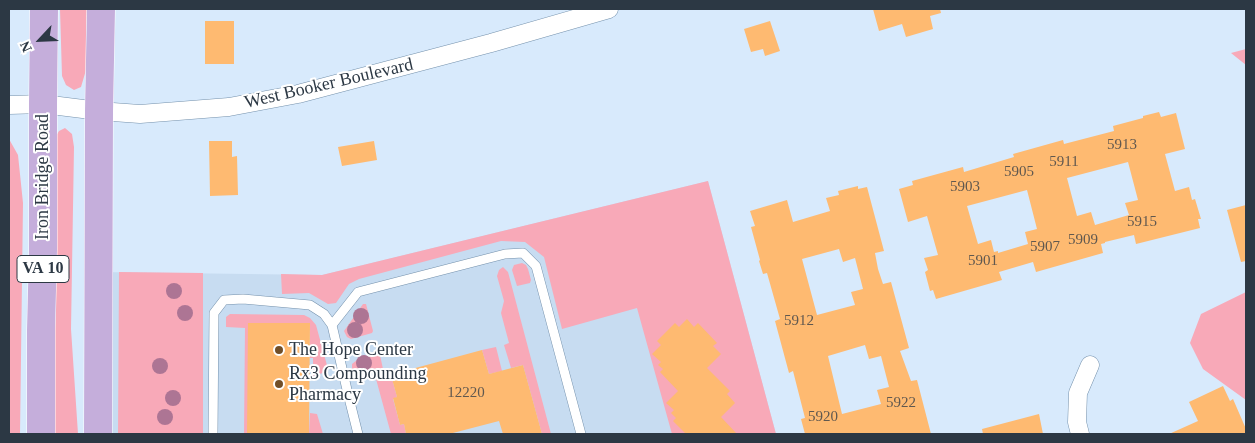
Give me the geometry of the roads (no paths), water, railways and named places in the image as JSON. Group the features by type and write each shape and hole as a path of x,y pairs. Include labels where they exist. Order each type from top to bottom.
{"main road":[{"name":"Iron Bridge Road","path":"41,434 44,9"},
{"path":"98,434 101,9"}],"street":[{"name":"West Booker Boulevard","path":"9,105 43,104 99,112 140,114 229,107 298,94 491,43 609,9"},
{"path":"1080,434 1077,422 1078,393 1090,364"}],"lane":[{"path":"332,325 358,292 505,254 523,253 536,266 581,434"},
{"path":"213,434 214,312 224,300 243,299 310,305 324,314 332,325 358,434"}],"place":[{"name":"The Hope Center","path":"279,350"},
{"name":"Rx3 Compounding Pharmacy","path":"279,384"}]}
